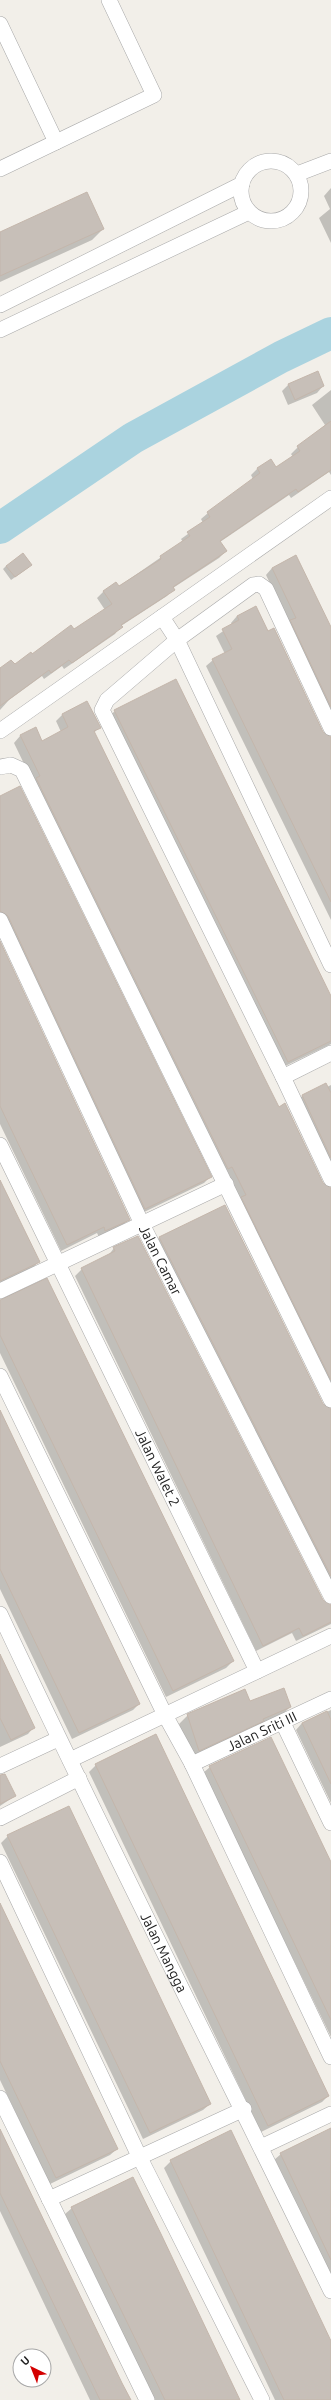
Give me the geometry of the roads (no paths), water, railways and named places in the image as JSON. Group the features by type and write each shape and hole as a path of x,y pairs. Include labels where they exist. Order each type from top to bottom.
{"street":[{"path":"0,169 154,95 109,0"},
{"path":"0,24 56,142"},
{"path":"273,161 286,165 297,174 302,188 300,203 290,215 277,222 262,221 249,212 242,199 242,184 248,172 260,163 273,161"},
{"path":"297,174 331,161"},
{"path":"0,305 242,184"},
{"path":"0,330 249,212"},
{"path":"116,247 126,270"},
{"path":"0,731 331,498"},
{"path":"331,728 266,589 262,586 253,585 177,640 107,700 102,710 283,1077 331,1179"},
{"path":"162,617 177,640 331,965"},
{"path":"0,767 11,765 22,770 331,1400"},
{"name":"Jalan Camar","path":"0,920 142,1224 331,1596"},
{"path":"283,1077 331,1053"},
{"name":"Jalan Walet 2","path":"0,1146 257,1671"},
{"path":"0,1291 226,1184"},
{"path":"0,1376 165,1715 192,1764 331,2057"},
{"name":"Jalan Mangga","path":"0,1614 58,1739 70,1760 244,2109 331,2290"},
{"path":"70,1760 331,1636"},
{"name":"Jalan Sriti III","path":"192,1764 283,1723 331,1699"},
{"path":"283,1723 331,1823"},
{"path":"0,1766 58,1739"},
{"path":"0,1818 79,1778"},
{"path":"0,1862 139,2156 262,2400"},
{"path":"0,2098 147,2400"},
{"path":"49,2199 139,2156 244,2109"},
{"path":"261,2147 331,2114"}],"waterway":[{"path":"0,528 133,438 281,357 331,333"}]}
